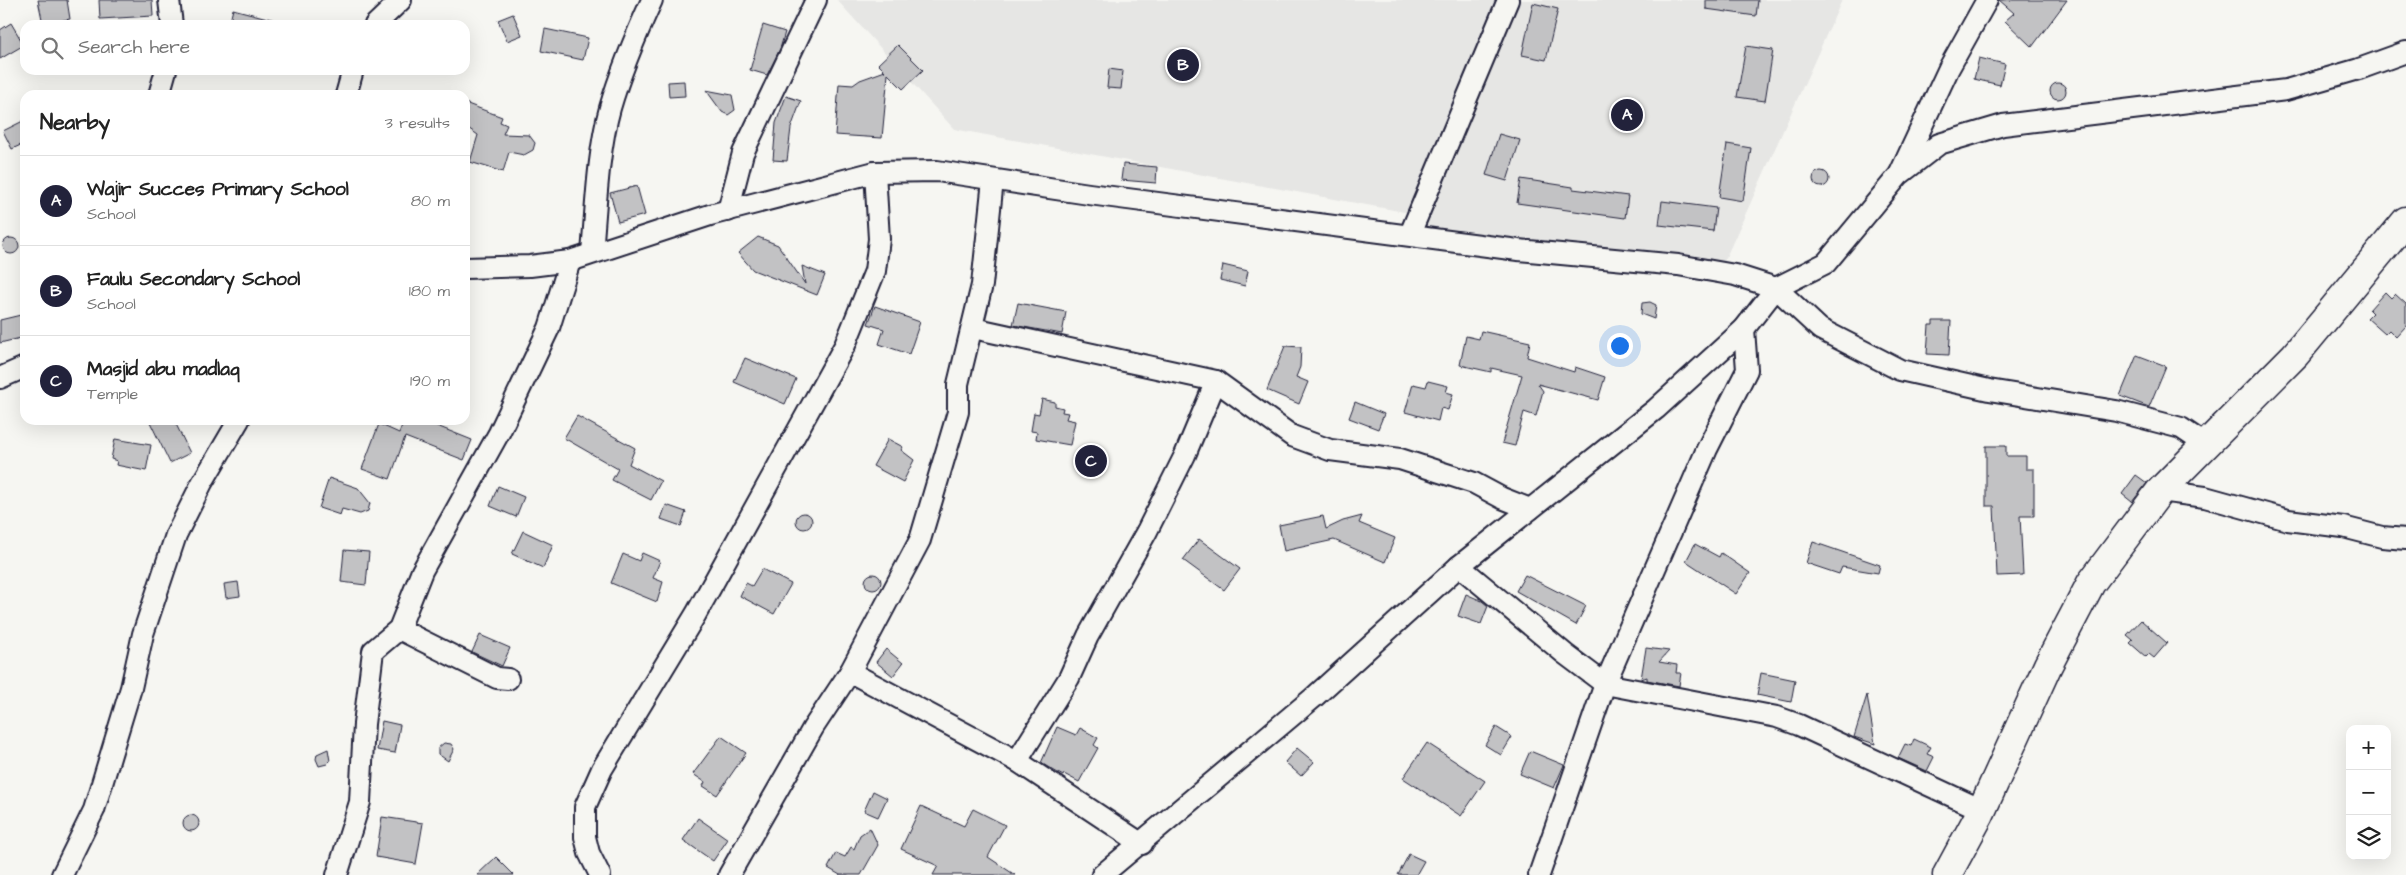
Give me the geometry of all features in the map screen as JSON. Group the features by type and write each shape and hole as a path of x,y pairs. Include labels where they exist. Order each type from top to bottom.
{"street":[{"path":"169,0 171,20"},
{"path":"380,20 401,0"},
{"path":"592,253 597,188 610,110 626,57 652,0"},
{"path":"728,212 743,153 816,0"},
{"path":"1410,234 1508,0"},
{"path":"1899,175 1949,68 1986,0"},
{"path":"1102,875 1142,844 1313,698 1459,566 1656,408 1744,329 1776,288 1826,263 1899,175 1939,144 2003,125 2286,90 2360,69 2406,52"},
{"path":"160,90 164,75"},
{"path":"347,90 352,75"},
{"path":"470,268 530,266 570,261 728,212 875,172 937,171 1518,250 1678,265 1735,276 1776,288 1820,329 1900,370 1989,390 2116,411 2181,428 2206,445"},
{"path":"600,875 589,853 585,837 585,807 602,769 696,614 845,345 875,270 879,239 875,172"},
{"path":"729,875 813,728 850,672 920,540 958,412 958,384 982,285 993,180"},
{"path":"1947,875 1982,810 2048,665 2091,584 2160,491 2295,355 2406,221"},
{"path":"336,875 360,802 364,724 373,651 399,629 422,571 499,433 549,328 570,261"},
{"path":"973,328 1216,381 1292,436 1330,450 1400,459 1474,483 1502,498 1530,509"},
{"path":"1539,875 1606,684 1707,449 1748,370 1744,329"},
{"path":"0,378 20,369"},
{"path":"1017,761 1068,678 1088,636 1147,531 1185,455 1216,381"},
{"path":"62,875 94,810 131,688 143,634 176,535 202,483 236,425"},
{"path":"2160,491 2205,497 2288,520 2343,527 2382,537 2406,539"},
{"path":"1459,566 1565,654 1606,684 1777,717 1799,725 1982,810"},
{"path":"399,629 497,678 508,679"},
{"path":"850,672 1017,761 1142,844"}],"shaded area":[{"path":"837,0 1495,0 1410,213 954,129"},
{"path":"1512,0 1842,0 1723,264 1416,231"}],"building":[{"path":"38,0 67,0 70,19 42,20"},
{"path":"99,0 152,0 153,16 100,19"},
{"path":"1706,0 1758,0 1756,16 1706,9"},
{"path":"1999,0 2067,0 2032,47 2005,21 2014,13"},
{"path":"1533,3 1558,9 1546,60 1522,55"},
{"path":"233,9 275,20 230,20"},
{"path":"513,14 522,35 507,41 498,20"},
{"path":"11,23 20,38 20,47 0,59 0,30"},
{"path":"763,25 785,32 780,49 767,75 750,70"},
{"path":"545,29 588,38 583,60 541,51"},
{"path":"898,45 923,70 903,89 888,74 882,138 835,135 839,84 853,85 860,80 885,71 878,64"},
{"path":"1746,46 1773,50 1765,101 1737,97"},
{"path":"1979,58 2005,64 2000,85 1974,79"},
{"path":"1109,69 1123,71 1121,89 1107,88"},
{"path":"684,81 685,96 669,97 668,82"},
{"path":"2058,83 2066,91 2058,99 2050,91"},
{"path":"706,90 732,95 735,110 728,115 722,112"},
{"path":"786,96 801,101 791,128 787,161 773,160 776,123"},
{"path":"470,105 502,117 500,122 507,125 503,134 529,135 535,143 533,150 524,155 509,152 503,172 470,162 478,135 470,129"},
{"path":"20,122 20,145 12,149 3,131"},
{"path":"1499,134 1520,140 1507,181 1486,175"},
{"path":"1727,144 1751,148 1743,201 1719,197"},
{"path":"1123,164 1157,167 1156,183 1121,180"},
{"path":"1821,171 1829,179 1821,187 1813,179"},
{"path":"1521,179 1573,187 1573,189 1628,196 1625,218 1517,203"},
{"path":"637,186 645,215 618,222 610,193"},
{"path":"1662,201 1716,208 1713,231 1659,225"},
{"path":"758,237 778,245 805,284 802,266 825,275 817,295 753,270 738,253"},
{"path":"8,238 14,238 19,243 17,252 8,254 3,249 3,243"},
{"path":"1223,265 1248,271 1245,286 1220,280"},
{"path":"2385,292 2391,298 2395,294 2406,304 2406,326 2396,337 2389,330 2385,334 2367,318 2372,313 2369,310"},
{"path":"1650,302 1656,305 1654,319 1641,314 1642,303"},
{"path":"1018,303 1066,312 1062,334 1013,325"},
{"path":"875,306 920,322 909,354 879,344 884,329 868,324"},
{"path":"20,315 20,338 0,343 0,320"},
{"path":"1933,321 1951,321 1949,355 1927,354 1929,325 1933,325"},
{"path":"1481,331 1530,342 1527,357 1574,372 1575,367 1605,377 1598,400 1538,384 1543,391 1536,416 1524,412 1515,446 1502,443 1522,375 1491,368 1491,372 1460,365 1466,336 1479,339"},
{"path":"1285,346 1301,347 1300,367 1296,377 1308,382 1299,404 1267,390"},
{"path":"2137,355 2166,366 2149,407 2120,396"},
{"path":"745,358 796,379 785,404 734,382"},
{"path":"1428,381 1448,386 1446,392 1453,394 1448,410 1441,408 1438,421 1405,412 1413,384 1426,387"},
{"path":"1042,399 1055,402 1055,406 1063,408 1062,412 1068,413 1066,419 1075,421 1070,445 1036,439 1037,432 1031,431 1034,413 1039,414"},
{"path":"1355,402 1384,414 1378,429 1349,418"},
{"path":"577,416 635,448 629,464 661,481 651,500 612,480 618,469 564,438"},
{"path":"151,425 176,425 190,453 170,463"},
{"path":"379,425 399,433 402,425 434,425 472,440 464,460 405,437 390,479 362,469"},
{"path":"115,439 151,445 146,471 116,465 117,461 111,459"},
{"path":"888,439 903,447 901,450 914,460 903,482 873,466"},
{"path":"1986,446 2006,446 2006,456 2026,456 2026,469 2034,469 2034,516 2020,516 2023,575 1997,576 1994,506 1986,506"},
{"path":"2136,475 2147,483 2132,502 2122,494"},
{"path":"329,478 358,488 370,503 368,511 360,514 342,509 340,515 319,508"},
{"path":"498,486 524,497 516,517 490,506"},
{"path":"666,505 686,512 681,526 661,519"},
{"path":"804,513 810,515 812,521 810,527 804,529 798,527 796,521 798,515"},
{"path":"1323,516 1326,529 1343,521 1362,516 1359,523 1395,538 1385,562 1334,540 1284,551 1279,525"},
{"path":"523,531 553,545 543,568 512,554"},
{"path":"1199,539 1240,569 1224,590 1183,560"},
{"path":"1813,542 1880,565 1878,573 1842,567 1839,574 1806,563"},
{"path":"1695,544 1719,557 1721,553 1750,573 1736,594 1686,561"},
{"path":"344,550 369,552 366,585 341,582"},
{"path":"642,553 660,561 653,578 663,582 657,602 611,583 623,554 639,561"},
{"path":"762,569 791,584 774,614 740,596 746,583 752,586"},
{"path":"873,574 881,582 873,590 865,582"},
{"path":"1525,575 1586,606 1576,625 1516,591"},
{"path":"238,582 240,596 226,598 224,584"},
{"path":"1466,594 1482,601 1488,606 1481,624 1458,616"},
{"path":"2141,620 2167,643 2154,658 2149,654 2146,657 2130,643 2133,640 2127,635"},
{"path":"480,635 510,648 502,666 472,652"},
{"path":"1646,648 1669,651 1659,662 1677,665 1676,673 1681,673 1679,686 1647,680 1647,677 1641,679"},
{"path":"886,649 903,663 893,676 876,662"},
{"path":"1761,673 1795,680 1791,702 1757,695"},
{"path":"1867,695 1875,744 1854,737"},
{"path":"382,721 400,725 395,753 377,750"},
{"path":"1057,727 1076,735 1080,728 1098,738 1094,745 1098,748 1079,782 1064,774 1063,776 1041,763"},
{"path":"1496,727 1512,737 1501,755 1485,745"},
{"path":"721,736 746,753 717,795 703,786 705,782 693,774"},
{"path":"1914,739 1931,747 1927,754 1934,757 1927,771 1898,758 1905,744 1911,746"},
{"path":"444,743 451,744 454,749 448,761 438,754 438,748"},
{"path":"1427,743 1485,781 1461,816 1403,778"},
{"path":"1297,748 1314,762 1301,776 1285,762"},
{"path":"328,749 330,761 319,766 316,759 317,754"},
{"path":"1530,751 1564,765 1554,788 1520,774"},
{"path":"873,791 887,798 878,817 864,811"},
{"path":"921,806 964,826 973,809 1005,825 988,857 1015,875 933,875 938,866 901,849"},
{"path":"191,815 199,823 191,831 183,823"},
{"path":"382,817 423,823 416,864 376,857"},
{"path":"698,818 728,839 713,861 683,840"},
{"path":"870,828 878,845 861,875 840,875 828,868 836,853 845,857 851,847 854,849 860,835"},
{"path":"1409,854 1424,861 1416,875 1398,875"},
{"path":"496,857 514,875 477,875"}],"place":[{"name":"Faulu Secondary School","path":"1183,65"},
{"name":"Wajir Succes Primary School","path":"1627,115"},
{"name":"Masjid abu madlaq","path":"1091,461"}]}
